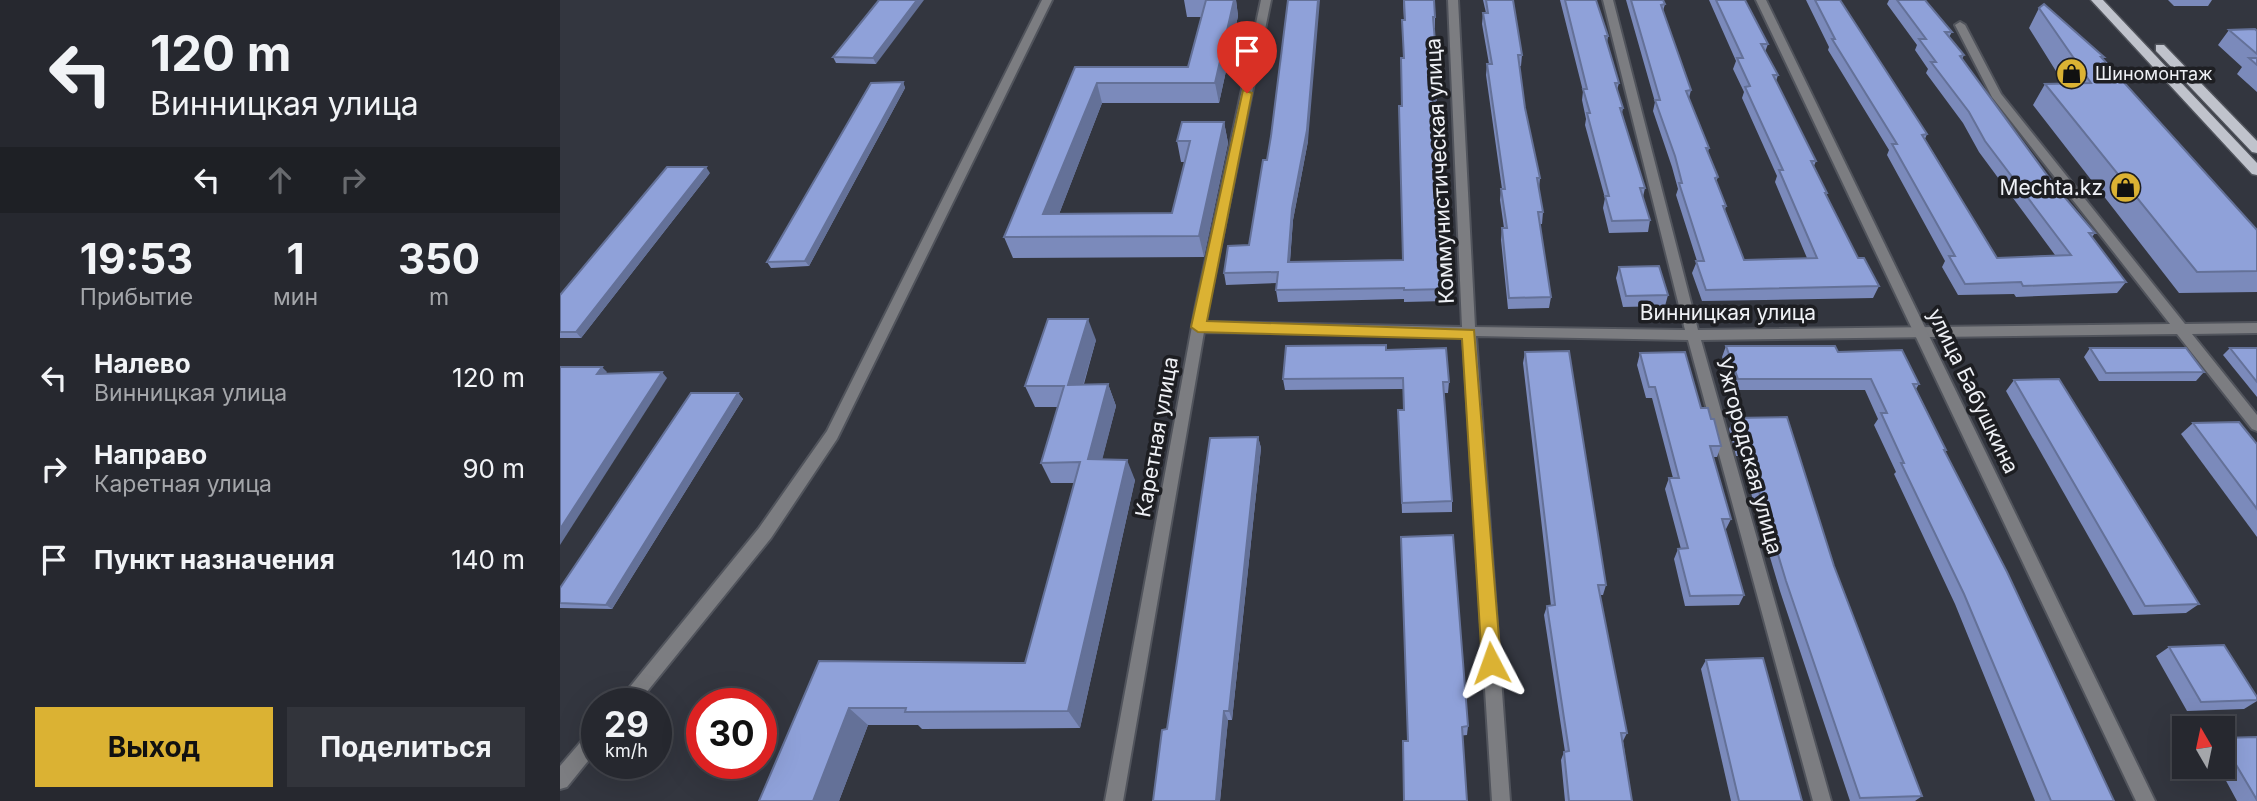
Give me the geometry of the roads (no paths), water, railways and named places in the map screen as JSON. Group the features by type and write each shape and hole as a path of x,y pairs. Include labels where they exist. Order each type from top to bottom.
{"main road":[{"path":"2097,0 2257,171"},
{"path":"2113,0 2257,149"}],"street":[{"path":"638,688 765,533 832,435 1047,0"},
{"name":"Каретная улица","path":"1114,801 1198,327 1266,0"},
{"name":"Коммунистическая улица","path":"1453,0 1469,333 1501,801"},
{"name":"Ужгородская улица","path":"1608,0 1693,335 1822,801"},
{"name":"улица Бабушкина","path":"1761,0 2146,801"},
{"path":"1960,25 1996,95 2257,425"},
{"name":"Винницкая улица","path":"1198,327 1693,335 2257,328"},
{"path":"560,780 581,756"}],"place":[{"name":"Шиномонтаж","path":"2072,74"},
{"name":"Mechta.kz","path":"2126,188"}]}
